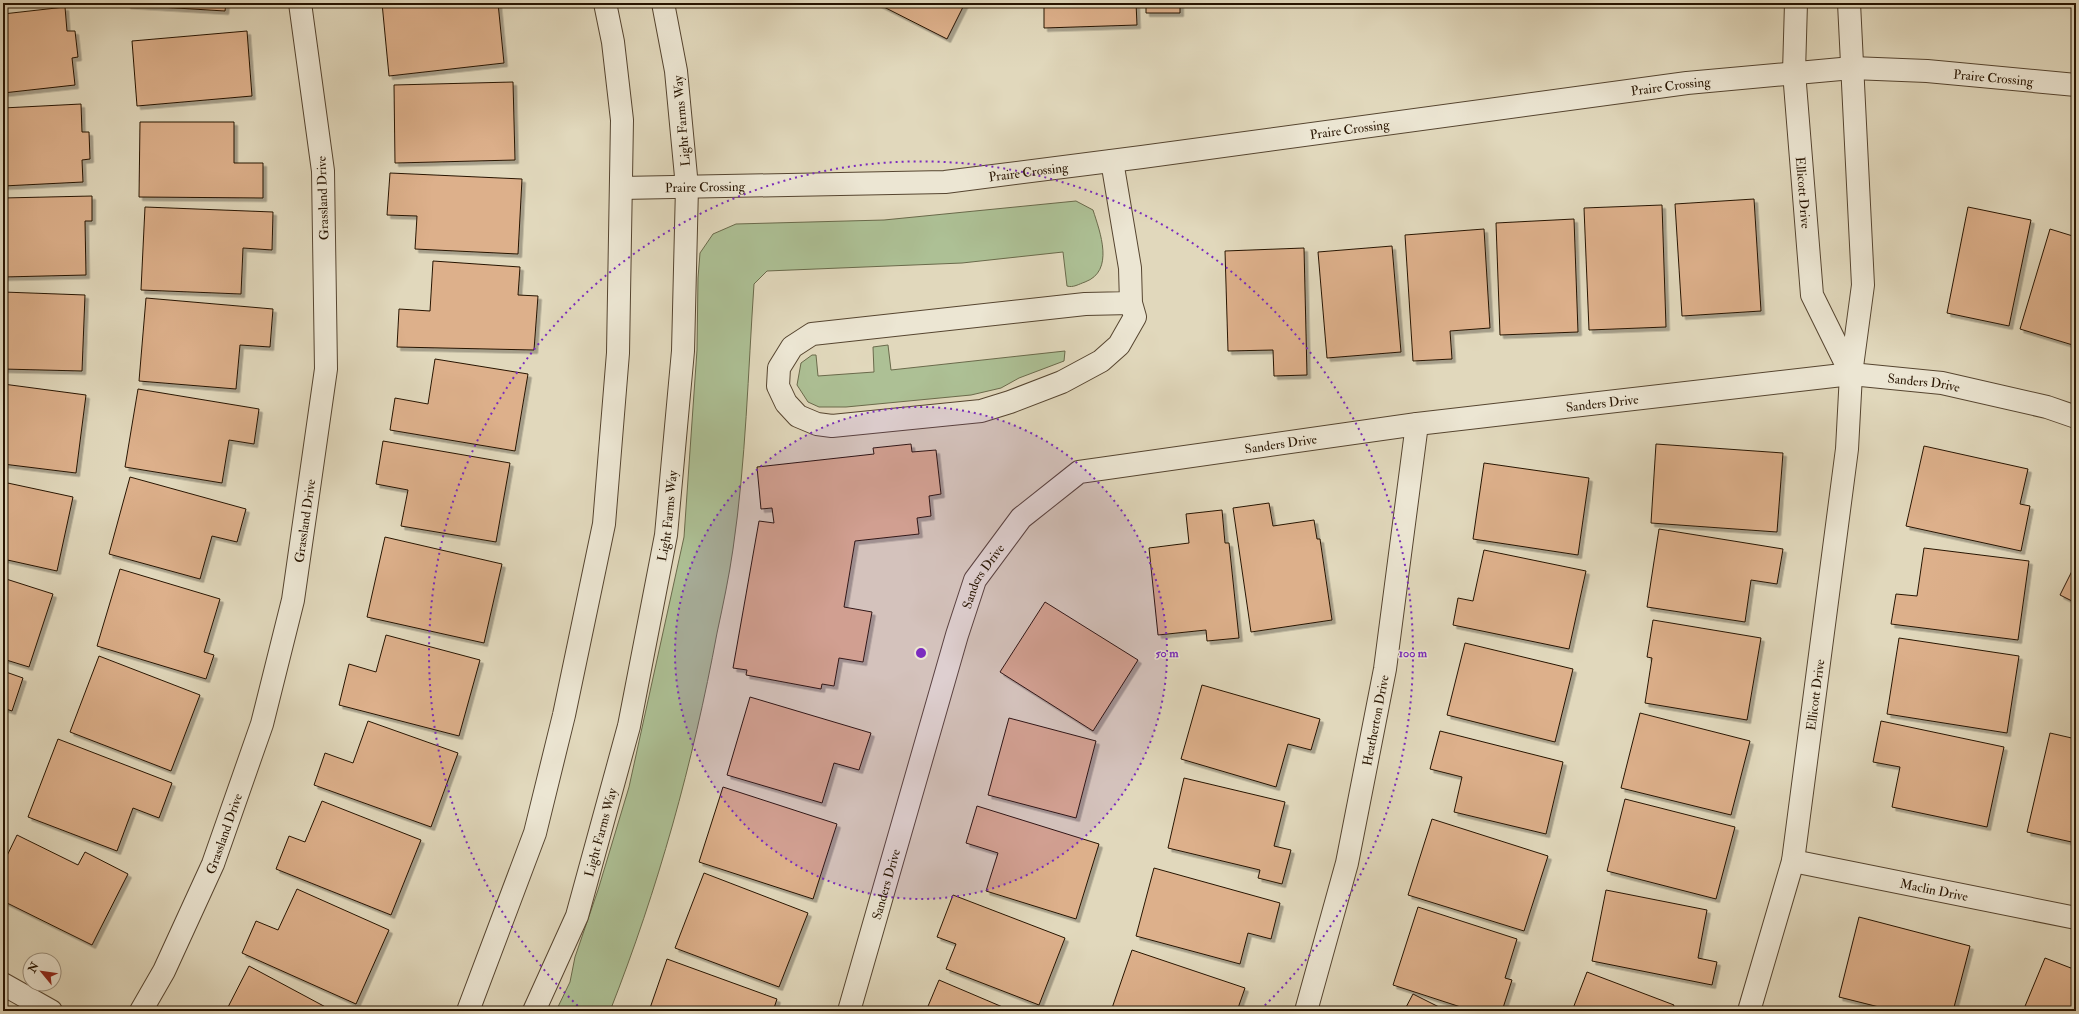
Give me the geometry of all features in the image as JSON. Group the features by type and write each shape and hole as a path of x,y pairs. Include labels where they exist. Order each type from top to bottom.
{"street":[{"name":"Grassland Drive","path":"141,1011 164,971 213,864 262,724 292,600 326,369 323,171 300,3"},
{"path":"468,1011 535,833 564,715 604,524 618,353 622,120 613,42 605,3"},
{"name":"Light Farms Way","path":"534,1011 577,916 629,726 666,536 682,351 687,187 676,71 663,3"},
{"name":"Ellicott Drive","path":"1796,3 1794,72 1812,295 1851,374"},
{"name":"Ellicott Drive","path":"1749,1011 1793,860 1847,449 1851,374 1863,285 1849,3"},
{"name":"Praire Crossing","path":"621,188 946,182 1679,84 1794,72 1852,68 1942,72 2076,85"},
{"path":"1112,161 1130,268 1131,302 1135,316 1119,345 1092,366 1062,382 981,411 851,424 817,424 798,416 786,403 778,386 779,368 792,347 812,334 1085,304 1131,302"},
{"name":"Sanders Drive","path":"849,1011 957,635 975,580 1021,518 1079,472 1417,424 1851,374 1942,383 2047,407 2076,417"},
{"name":"Heatherton Drive","path":"1306,1011 1347,863 1385,670 1417,424"},
{"name":"Maclin Drive","path":"1793,860 2076,918"},
{"path":"3,984 51,1011"}],"green space":[{"path":"1076,201 1093,210 1099,229 1103,250 1103,260 1100,269 1094,277 1074,286 1067,286 1063,252 962,263 767,271 754,284 744,450 733,549 726,591 697,730 685,778 659,872 644,919 610,1011 556,1011 570,982 575,957 598,890 629,787 684,537 697,350 698,278 700,253 713,234 736,224 884,220"},
{"path":"888,345 891,370 1065,351 1064,361 1019,378 1001,388 971,395 846,407 819,407 808,402 797,385 801,363 812,355 816,355 818,376 874,372 873,347"}],"building":[{"path":"127,3 226,3 225,11 127,5"},
{"path":"382,3 498,3 504,63 389,76"},
{"path":"876,3 965,3 947,39"},
{"path":"1044,3 1136,3 1137,25 1044,28"},
{"path":"1146,3 1180,3 1180,13 1146,13"},
{"path":"65,7 67,31 75,31 78,57 72,58 75,85 3,93 3,14"},
{"path":"247,31 252,96 137,106 132,41"},
{"path":"513,82 515,160 395,163 394,85"},
{"path":"81,104 82,132 89,132 90,159 82,160 83,182 3,186 3,108"},
{"path":"140,122 234,122 234,163 263,163 263,198 139,197"},
{"path":"390,173 522,179 518,254 415,249 417,216 387,215"},
{"path":"92,196 92,221 85,221 86,275 3,277 3,198"},
{"path":"1754,199 1761,311 1682,316 1675,204"},
{"path":"1662,205 1666,327 1589,330 1584,208"},
{"path":"145,207 273,212 272,250 243,248 241,294 141,290"},
{"path":"1968,207 2031,220 2009,326 1947,313"},
{"path":"1574,219 1578,332 1500,335 1496,223"},
{"path":"1484,229 1490,328 1450,331 1452,359 1413,361 1405,235"},
{"path":"2050,229 2076,237 2076,346 2020,329"},
{"path":"1392,246 1401,352 1327,358 1318,252"},
{"path":"1304,248 1307,375 1274,376 1273,350 1228,351 1225,251"},
{"path":"433,261 520,267 518,295 538,296 534,350 397,347 399,309 430,311"},
{"path":"3,292 85,295 82,371 3,369"},
{"path":"146,298 273,309 270,347 240,345 236,389 139,381"},
{"path":"435,359 528,374 515,451 390,430 395,398 428,404"},
{"path":"3,384 86,395 76,473 3,464"},
{"path":"138,389 259,409 254,444 229,440 222,483 125,467"},
{"path":"383,441 510,463 496,542 401,526 408,490 376,484"},
{"path":"911,444 912,452 936,450 941,494 929,496 931,516 917,518 919,534 855,541 844,607 872,612 863,662 839,658 834,686 822,684 821,689 746,675 747,670 733,668 759,521 774,523 772,508 761,509 757,467 874,454 873,448"},
{"path":"1656,444 1783,453 1777,532 1651,523"},
{"path":"1924,446 2028,469 2020,504 2030,506 2021,551 1906,526"},
{"path":"1484,463 1589,478 1578,555 1473,539"},
{"path":"130,477 246,509 237,542 212,536 200,579 109,554"},
{"path":"3,482 73,497 57,571 3,559"},
{"path":"1269,503 1273,526 1314,520 1317,539 1320,539 1332,620 1251,632 1233,508"},
{"path":"1222,510 1225,543 1229,543 1239,638 1207,641 1206,630 1158,635 1149,548 1189,543 1186,514"},
{"path":"1659,529 1783,549 1777,584 1751,580 1745,622 1647,607"},
{"path":"385,537 502,564 484,643 367,617"},
{"path":"1924,548 2029,561 2018,640 1891,624 1896,594 1917,596"},
{"path":"1484,550 1586,571 1569,649 1453,625 1458,598 1473,601"},
{"path":"2076,563 2076,603 2060,595"},
{"path":"120,569 220,599 204,652 214,655 206,679 97,646"},
{"path":"3,578 53,594 29,667 3,659"},
{"path":"1045,602 1138,660 1093,731 1000,672"},
{"path":"1653,620 1761,638 1747,720 1645,703 1652,658 1647,657"},
{"path":"386,635 480,660 459,736 339,705 349,664 376,672"},
{"path":"1899,638 2019,656 2007,733 1887,714"},
{"path":"1465,643 1573,669 1555,742 1447,715"},
{"path":"99,656 200,695 171,771 70,732"},
{"path":"3,671 23,678 12,711 3,708"},
{"path":"1202,685 1320,719 1311,750 1288,744 1276,787 1181,759"},
{"path":"750,697 871,733 859,770 834,763 822,803 727,775"},
{"path":"1640,713 1750,741 1731,815 1621,788"},
{"path":"1009,718 1096,741 1076,818 988,795"},
{"path":"368,721 458,753 431,827 314,785 325,753 353,763"},
{"path":"1881,721 2004,747 1987,827 1892,807 1900,767 1873,762"},
{"path":"1440,731 1563,762 1546,834 1454,812 1462,777 1430,769"},
{"path":"2050,733 2076,739 2076,843 2027,832"},
{"path":"58,739 172,783 159,818 133,808 117,851 28,817"},
{"path":"1184,778 1285,802 1274,846 1291,850 1282,884 1258,878 1260,870 1168,848"},
{"path":"723,787 837,824 813,899 699,862"},
{"path":"1625,799 1735,827 1716,899 1607,871"},
{"path":"322,801 421,840 391,915 276,869 289,836 305,842"},
{"path":"977,806 1099,844 1076,919 986,891 998,853 966,843"},
{"path":"1432,819 1548,856 1524,931 1408,895"},
{"path":"17,835 78,865 85,852 128,874 92,945 3,901 3,864"},
{"path":"1154,868 1280,903 1271,939 1248,933 1240,964 1136,936"},
{"path":"704,873 808,913 779,987 675,948"},
{"path":"297,889 389,930 356,1004 242,953 256,921 278,930"},
{"path":"1606,890 1707,910 1698,958 1717,962 1712,985 1592,961"},
{"path":"953,895 1065,938 1039,1005 946,969 956,944 937,937"},
{"path":"1418,907 1517,939 1505,978 1512,980 1502,1011 1473,1011 1393,985"},
{"path":"1859,917 1970,946 1953,1011 1895,1011 1839,997"},
{"path":"1132,950 1245,988 1237,1011 1111,1011"},
{"path":"2045,958 2076,970 2076,1011 2023,1011"},
{"path":"667,959 777,999 773,1011 649,1011"},
{"path":"249,966 333,1011 226,1011"},
{"path":"1587,972 1674,1005 1672,1011 1572,1011"},
{"path":"939,980 1012,1011 926,1011"},
{"path":"1413,994 1447,1011 1404,1011"}]}
